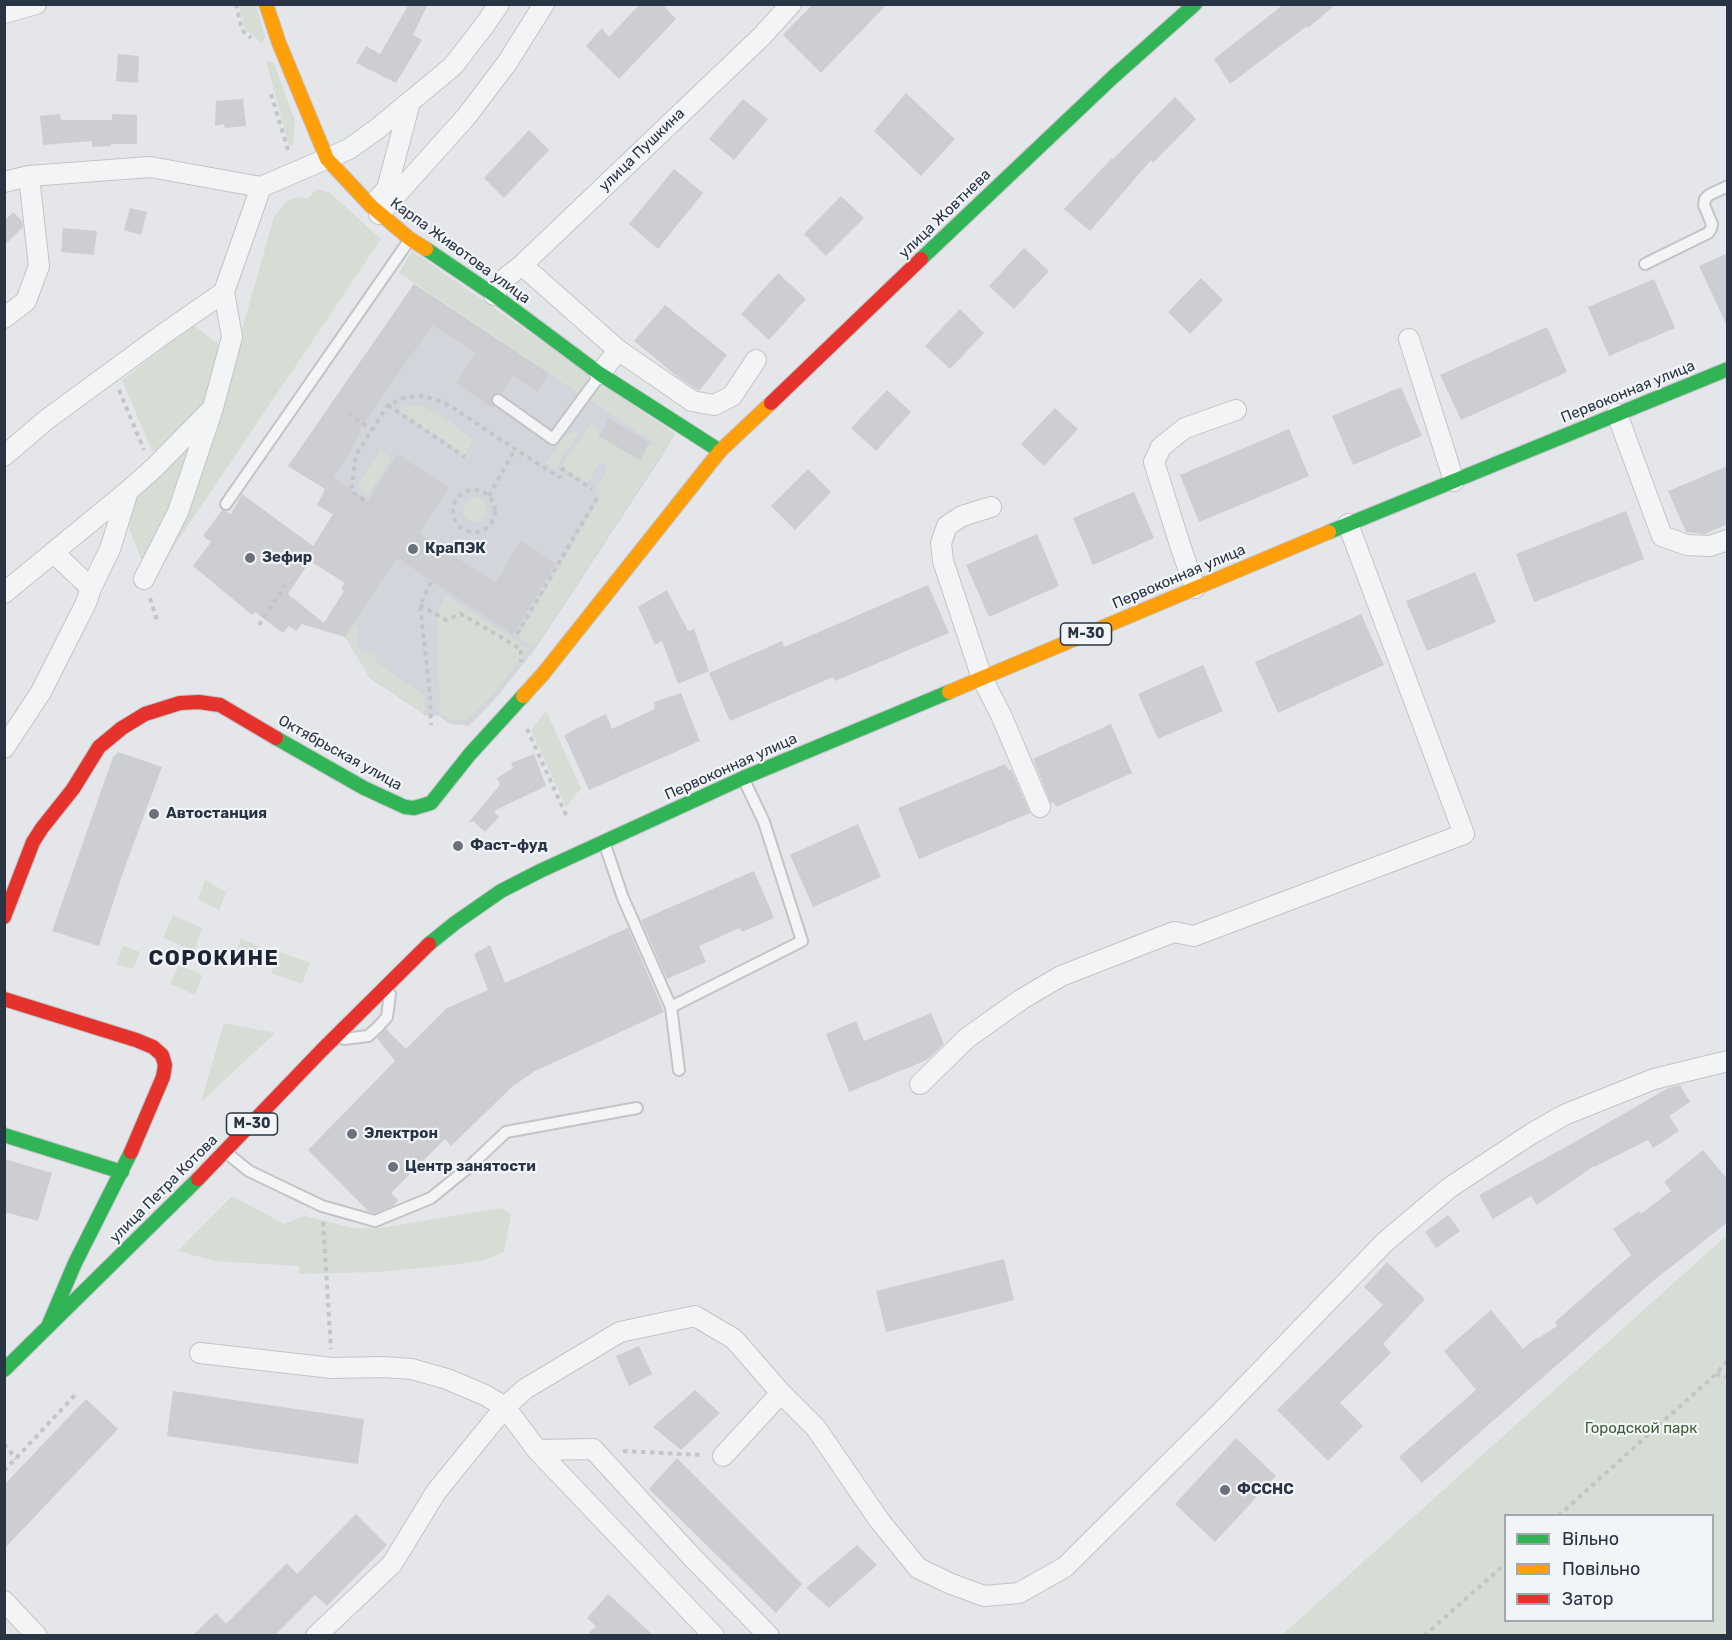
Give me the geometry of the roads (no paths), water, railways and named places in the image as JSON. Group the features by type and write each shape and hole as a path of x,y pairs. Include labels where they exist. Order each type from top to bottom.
{"main road":[{"name":"Карпа Животова улица","path":"266,4 279,43 327,159 375,210 410,239 494,295 600,374 720,451"},
{"name":"улица Жовтнева","path":"720,451 1113,77 1195,4"},
{"name":"Первоконная улица","path":"455,923 501,891 540,871 744,778 1348,524 1728,369"},
{"name":"Октябрьская улица","path":"4,917 33,842 73,789 99,747 122,728 145,714 180,703 199,702 220,705 364,788 405,807 414,808 430,803 470,754 534,683 720,451"},
{"name":"улица Петра Котова","path":"49,1326 226,1152 392,979 455,923"},
{"path":"4,999 153,1047 162,1055 165,1065 164,1077 122,1172 75,1263 49,1326"},
{"path":"4,1135 122,1172"},
{"name":"М-30","path":"4,1370 49,1326"}],"street":[{"path":"4,13 36,4"},
{"path":"4,182 29,176 150,167 261,188 349,148 377,129 453,66 499,4"},
{"path":"375,210 466,117 507,63 544,4"},
{"name":"улица Пушкина","path":"494,295 503,280 522,265 762,36 791,4"},
{"path":"375,210 387,189 410,102"},
{"path":"4,318 26,301 39,266 29,176"},
{"path":"144,579 178,512 213,408 232,337 224,292 261,188"},
{"path":"522,265 618,350 692,401 714,405 732,396 756,360"},
{"path":"4,456 46,420 224,292"},
{"path":"1409,339 1454,481"},
{"path":"600,374 618,350"},
{"path":"4,593 154,468 213,408"},
{"path":"1195,588 1154,462 1161,447 1185,428 1236,410"},
{"path":"1617,414 1662,536 1687,545 1710,546 1728,540"},
{"path":"4,748 41,692 86,603 110,549 128,491"},
{"path":"991,507 962,516 947,526 941,543 943,561 982,678 1040,807"},
{"path":"920,1084 967,1038 1061,976 1174,932 1194,936 1464,834 1348,524"},
{"path":"54,553 91,588"},
{"path":"316,1635 392,1564 436,1492 505,1407 525,1389 620,1332 694,1316 734,1339 781,1393 816,1428 879,1520 918,1568 984,1596 1019,1593 1065,1567 1214,1419 1385,1242 1449,1188 1564,1115 1654,1079 1728,1061"},
{"path":"200,1353 332,1368 412,1369 447,1379 485,1395 505,1407 537,1450 714,1635"},
{"path":"723,1456 781,1393"},
{"path":"537,1450 592,1449 692,1557 769,1635"},
{"path":"4,1601 37,1635"}],"lane":[{"path":"1645,264 1708,232 1712,224 1704,205 1705,199 1728,186"},
{"path":"226,504 410,239"},
{"path":"498,400 553,439 600,374"},
{"path":"671,1007 802,941 764,822 744,778"},
{"path":"603,842 623,898 671,1007 679,1070"},
{"path":"332,1041 368,1036 378,1027 387,1017 392,979"},
{"path":"226,1152 249,1171 322,1206 375,1221 431,1198 469,1167 506,1132 638,1108"}],"place":[{"name":"КраПЭК","path":"413,549"},
{"name":"Зефир","path":"250,558"},
{"name":"Автостанция","path":"154,814"},
{"name":"Фаст-фуд","path":"458,846"},
{"name":"Электрон","path":"352,1134"},
{"name":"Центр занятости","path":"393,1167"},
{"name":"ФССНС","path":"1225,1490"}],"district":[{"name":"СОРОКИНЕ","path":"214,959"}],"park label":[{"name":"Городской парк","path":"1641,1429"}]}
